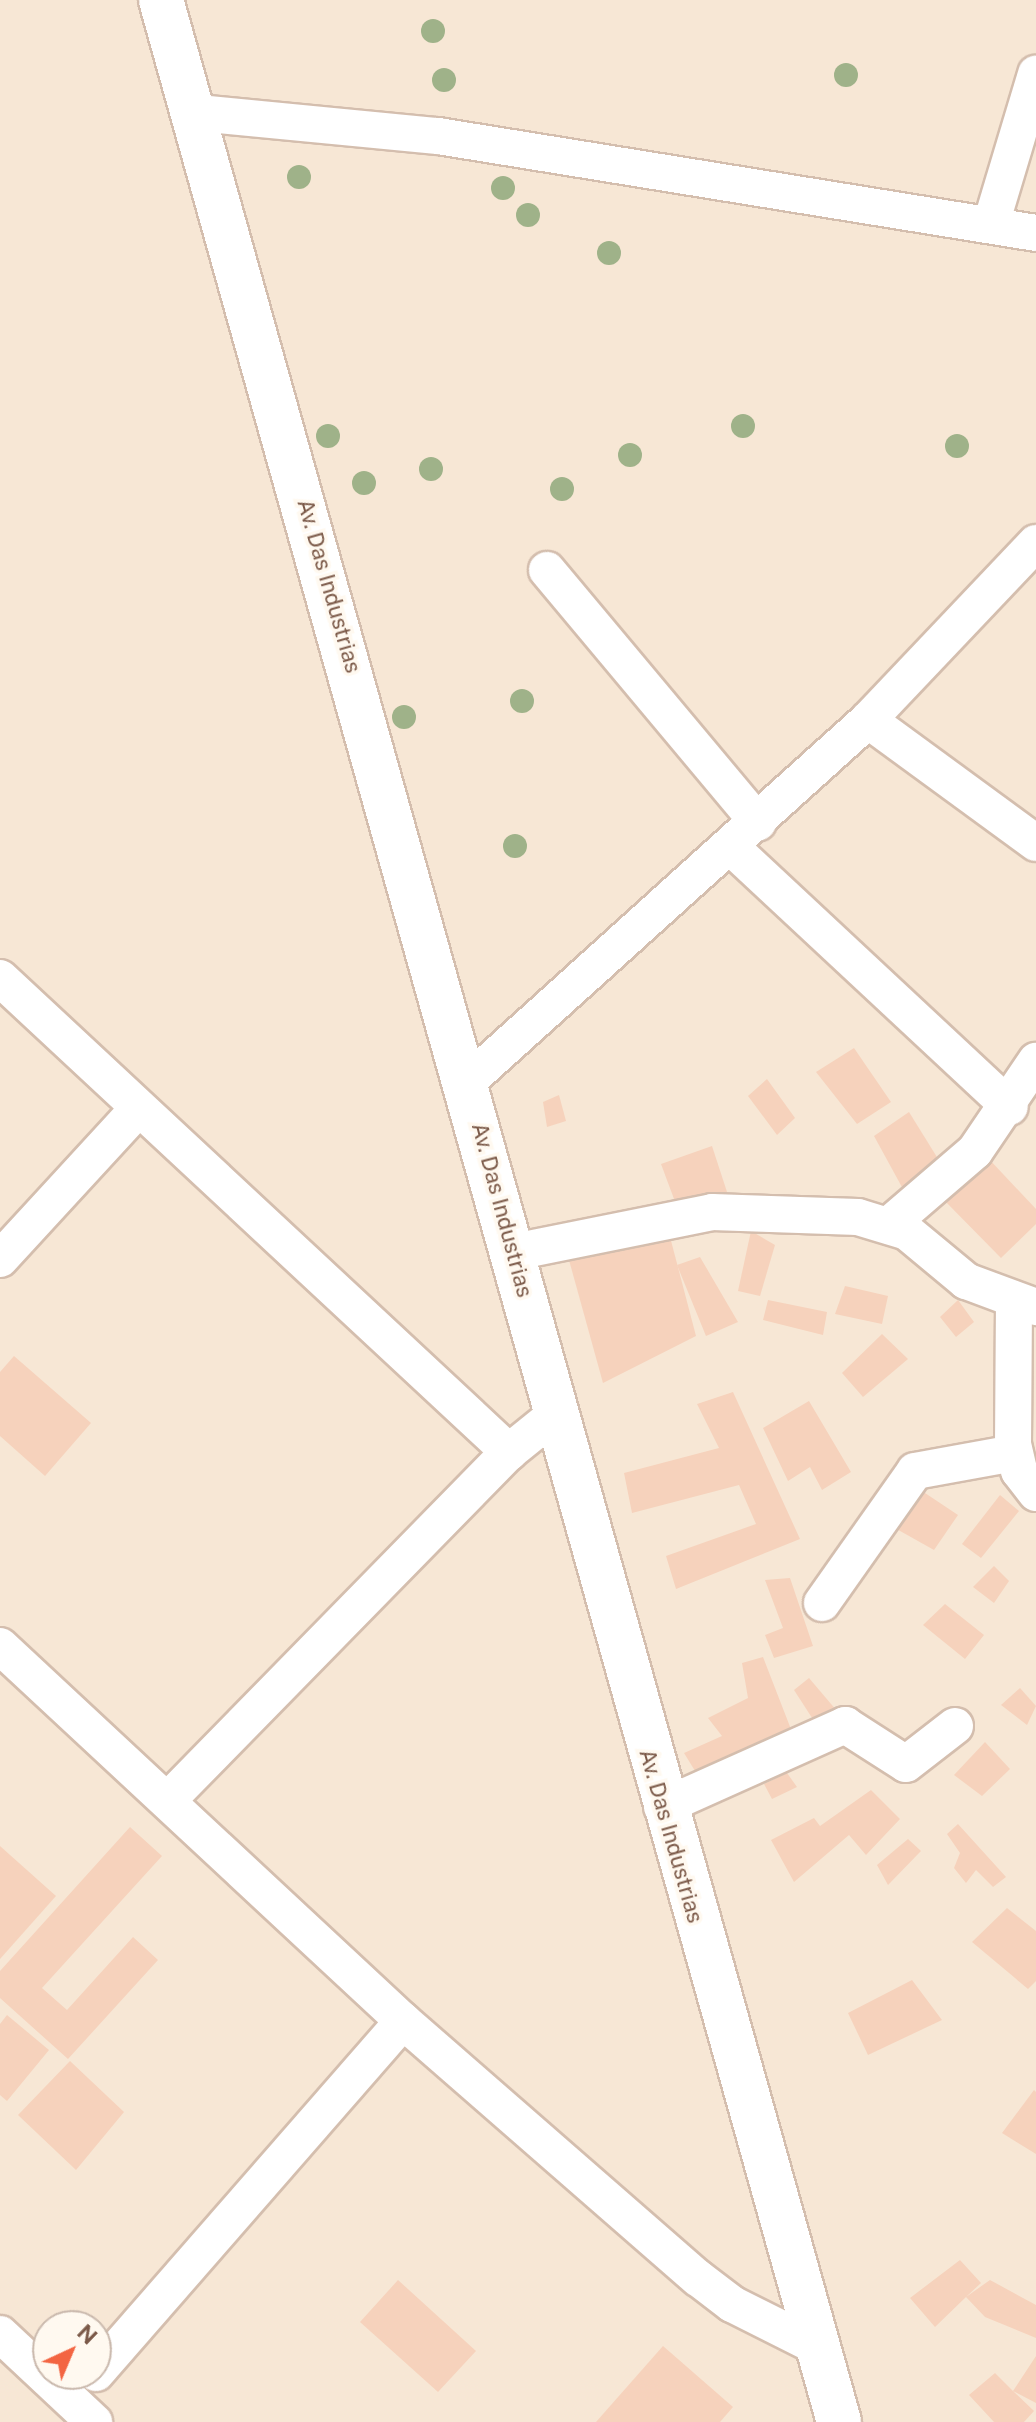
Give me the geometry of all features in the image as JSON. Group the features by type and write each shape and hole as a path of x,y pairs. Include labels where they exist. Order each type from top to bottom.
{"main road":[{"name":"Av. Das Industrias","path":"161,0 198,113 514,1252 662,1807 839,2422"}],"street":[{"path":"991,224 1036,74"},
{"path":"198,113 438,136 1036,233"},
{"path":"467,1082 731,847 868,720 1036,543"},
{"path":"547,570 758,822"},
{"path":"868,720 1036,843"},
{"path":"731,847 1010,1107"},
{"path":"0,978 135,1112 509,1452"},
{"path":"889,1225 975,1151 1010,1107 1036,1061"},
{"path":"0,1259 135,1112"},
{"path":"514,1252 712,1212 798,1212 889,1225 931,1248 966,1281 1025,1304 1014,1453 1036,1493"},
{"path":"169,1799 509,1452 556,1414"},
{"path":"822,1603 915,1471 1014,1453"},
{"path":"0,1646 169,1799 403,2021 698,2278 732,2304 816,2346"},
{"path":"662,1807 845,1725 906,1764 955,1726"},
{"path":"112,2356 403,2021"},
{"path":"0,2334 73,2415 87,2390"}],"shaded area":[{"path":"0,0 1036,0 1036,2422 0,2422"}],"building":[{"path":"854,1048 891,1102 857,1124 816,1072"},
{"path":"767,1079 795,1118 777,1135 748,1096"},
{"path":"559,1095 566,1121 547,1127 543,1102"},
{"path":"909,1112 940,1162 903,1189 874,1136"},
{"path":"712,1146 728,1195 677,1207 661,1164"},
{"path":"988,1158 1036,1209 1036,1224 1001,1258 941,1197"},
{"path":"751,1231 775,1245 760,1296 738,1291"},
{"path":"669,1233 696,1336 603,1383 569,1260"},
{"path":"700,1257 738,1322 706,1336 677,1265"},
{"path":"845,1286 888,1296 882,1324 835,1314"},
{"path":"768,1300 827,1312 823,1335 763,1320"},
{"path":"958,1300 974,1322 956,1337 940,1317"},
{"path":"882,1334 908,1359 863,1397 842,1373"},
{"path":"14,1356 91,1423 45,1476 0,1436 0,1372"},
{"path":"733,1392 800,1539 676,1589 666,1556 756,1524 739,1485 632,1513 624,1473 719,1448 697,1404"},
{"path":"809,1401 851,1472 822,1490 810,1467 788,1481 763,1428"},
{"path":"916,1487 958,1515 934,1550 893,1527"},
{"path":"1000,1495 1019,1511 981,1558 962,1544"},
{"path":"994,1566 1009,1581 994,1603 973,1587"},
{"path":"790,1578 813,1646 774,1658 765,1635 783,1628 765,1580"},
{"path":"945,1604 984,1635 965,1659 923,1625"},
{"path":"763,1657 794,1737 700,1779 684,1753 722,1736 708,1718 748,1698 742,1663"},
{"path":"809,1678 837,1711 816,1724 794,1690"},
{"path":"1020,1688 1036,1706 1027,1725 1001,1705"},
{"path":"985,1742 1010,1769 982,1796 954,1775"},
{"path":"787,1773 797,1787 772,1799 764,1784"},
{"path":"871,1790 900,1819 866,1855 849,1835 794,1882 771,1840 814,1818 820,1826"},
{"path":"958,1824 1006,1877 993,1887 976,1870 966,1883 954,1868 960,1853 947,1834"},
{"path":"130,1827 162,1856 42,1988 67,2010 133,1937 158,1960 68,2059 0,1998 0,1971"},
{"path":"908,1839 921,1851 888,1885 877,1865"},
{"path":"0,1846 56,1896 0,1959"},
{"path":"1007,1908 1036,1931 1036,1981 1028,1989 972,1942"},
{"path":"912,1980 942,2020 868,2055 848,2013"},
{"path":"7,2015 49,2050 7,2101 0,2095 0,2024"},
{"path":"70,2061 124,2112 76,2170 18,2115"},
{"path":"1034,2090 1036,2092 1036,2154 1002,2133"},
{"path":"960,2260 981,2283 935,2327 910,2298"},
{"path":"398,2280 476,2351 438,2392 360,2322"},
{"path":"990,2280 1036,2305 1036,2338 985,2317 966,2297"},
{"path":"663,2346 733,2407 720,2422 596,2422"},
{"path":"1036,2356 1036,2403 1013,2391"},
{"path":"995,2373 1034,2411 1024,2422 994,2422 969,2395"}]}
